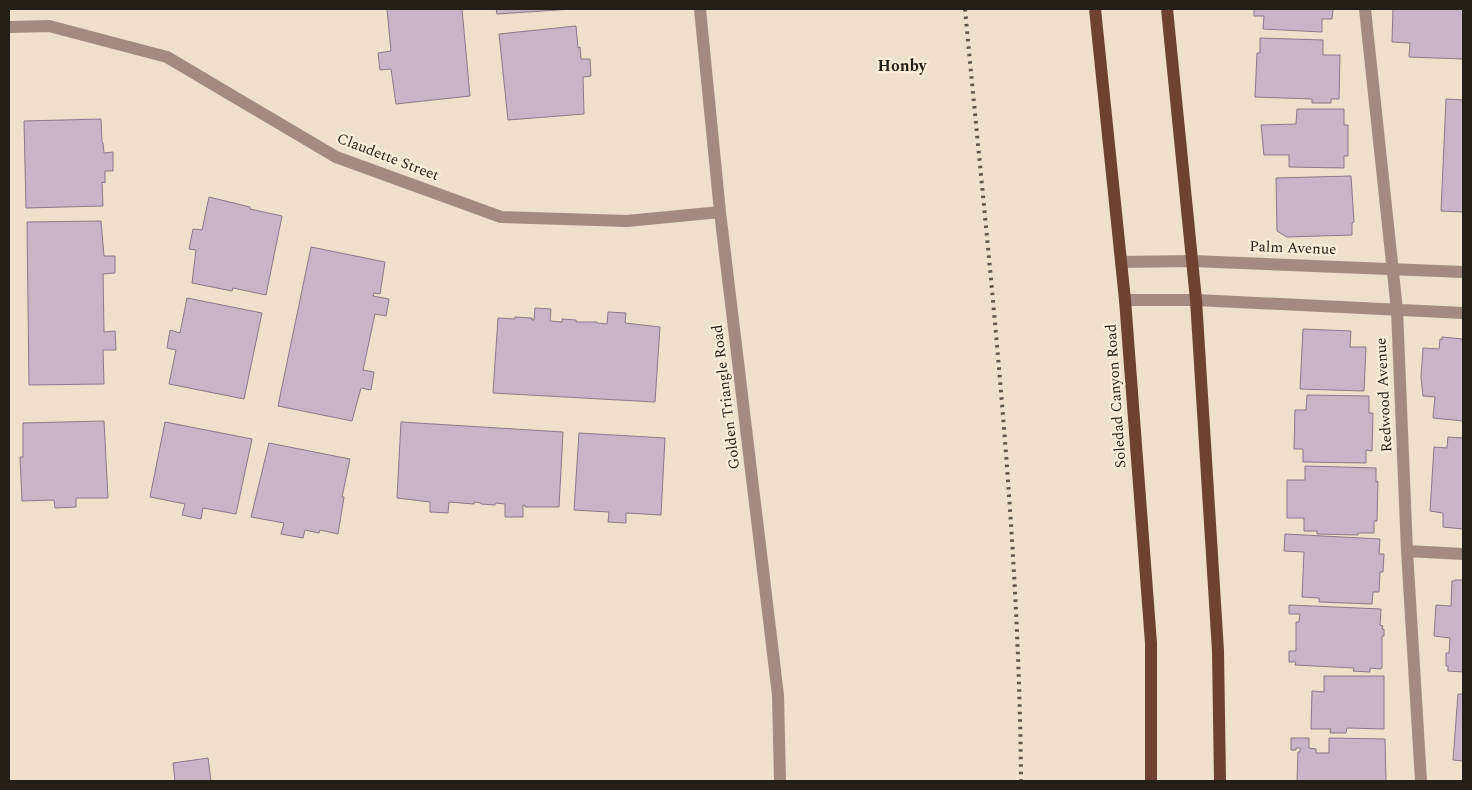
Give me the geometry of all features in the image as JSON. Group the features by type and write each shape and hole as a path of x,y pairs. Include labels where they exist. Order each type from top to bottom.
{"main road":[{"name":"Soledad Canyon Road","path":"1095,9 1125,300 1151,643 1151,781"},
{"path":"1167,9 1196,300 1218,651 1220,781"}],"street":[{"name":"Golden Triangle Road","path":"700,9 720,212 778,695 780,781"},
{"name":"Redwood Avenue","path":"1365,9 1397,310 1407,551 1421,781"},
{"name":"Claudette Street","path":"9,27 49,26 167,58 336,157 502,217 627,221 720,212"},
{"name":"Palm Avenue","path":"1121,262 1192,261 1463,272"},
{"path":"1125,300 1196,300 1463,313"},
{"path":"1407,551 1463,554"}],"building":[{"path":"387,9 462,9 470,96 396,104 391,69 380,70 378,53 391,51"},
{"path":"496,9 573,9 497,14"},
{"path":"1254,9 1333,9 1332,19 1322,19 1322,32 1263,29 1264,16 1254,16"},
{"path":"1393,9 1463,9 1463,59 1409,57 1410,43 1392,42"},
{"path":"576,26 581,59 590,59 591,76 583,77 584,114 508,120 499,34"},
{"path":"1260,38 1323,40 1323,55 1340,55 1339,99 1331,99 1331,103 1312,103 1312,99 1255,97 1257,53 1260,53"},
{"path":"1446,99 1463,100 1463,212 1441,211"},
{"path":"1297,109 1344,109 1344,125 1348,125 1348,156 1344,156 1344,168 1289,167 1289,155 1264,155 1261,125 1296,124"},
{"path":"101,119 104,153 113,152 113,171 105,171 105,183 102,182 103,206 26,208 24,121"},
{"path":"1351,176 1354,222 1352,223 1352,235 1287,237 1277,231 1276,178"},
{"path":"209,197 282,216 266,295 233,288 232,291 192,283 196,250 189,249 193,229 202,230"},
{"path":"101,221 104,256 115,256 115,273 103,274 104,332 115,331 116,350 103,350 104,384 29,385 27,222"},
{"path":"311,247 385,262 380,294 374,293 373,296 389,299 386,316 375,314 363,370 374,372 371,390 361,388 352,421 278,406"},
{"path":"187,298 262,313 244,399 169,384 176,350 167,348 170,330 180,333"},
{"path":"535,308 551,309 550,321 562,322 562,319 607,324 608,312 626,313 625,323 660,327 655,402 493,393 498,318 515,319 515,317 532,318 534,320"},
{"path":"1303,329 1351,331 1350,347 1366,347 1364,391 1300,389"},
{"path":"1442,337 1463,339 1463,421 1433,418 1435,397 1423,396 1421,377 1423,348 1439,349"},
{"path":"1307,395 1369,396 1369,413 1373,413 1372,451 1366,450 1366,463 1303,462 1303,449 1294,449 1295,410 1306,410"},
{"path":"104,421 108,498 76,498 76,507 55,508 54,500 22,501 20,457 23,457 23,423"},
{"path":"165,422 252,439 236,514 203,508 201,519 182,515 185,504 150,497"},
{"path":"401,422 563,432 559,507 525,507 523,505 523,517 505,517 505,504 449,502 448,513 430,512 430,502 397,498"},
{"path":"579,433 665,438 661,515 626,513 626,523 608,522 609,512 574,510"},
{"path":"1448,437 1463,438 1463,529 1443,527 1443,513 1430,511 1434,447 1447,448"},
{"path":"269,443 350,459 342,497 344,497 338,534 320,530 319,533 305,530 303,538 281,534 284,523 251,517"},
{"path":"1305,466 1376,468 1376,482 1378,481 1377,521 1374,521 1374,533 1358,533 1358,535 1317,534 1317,531 1304,531 1304,518 1287,518 1287,480 1305,480"},
{"path":"1285,534 1380,539 1379,554 1384,554 1383,572 1380,572 1379,592 1373,592 1372,604 1319,602 1319,598 1302,597 1304,552 1284,551"},
{"path":"1463,580 1463,672 1448,671 1448,666 1446,666 1446,653 1449,653 1450,638 1434,636 1436,605 1451,606 1452,581"},
{"path":"1289,605 1381,609 1380,625 1383,626 1384,636 1382,636 1381,669 1370,668 1370,672 1353,671 1354,668 1295,665 1296,662 1289,662 1289,651 1296,651 1296,622 1299,622 1300,614 1289,614"},
{"path":"1324,676 1384,676 1384,729 1347,728 1346,733 1330,733 1331,729 1311,729 1312,691 1324,692"},
{"path":"1458,694 1463,694 1463,761 1453,760"},
{"path":"1291,738 1309,738 1309,748 1316,749 1316,753 1329,753 1329,738 1385,739 1386,781 1297,781 1298,752 1300,752 1300,748 1291,750"},
{"path":"208,758 211,781 175,781 173,763"}],"railway":[{"path":"965,9 993,298 1009,491 1019,684 1021,781"}],"district":[{"name":"Honby","path":"902,66"}]}
